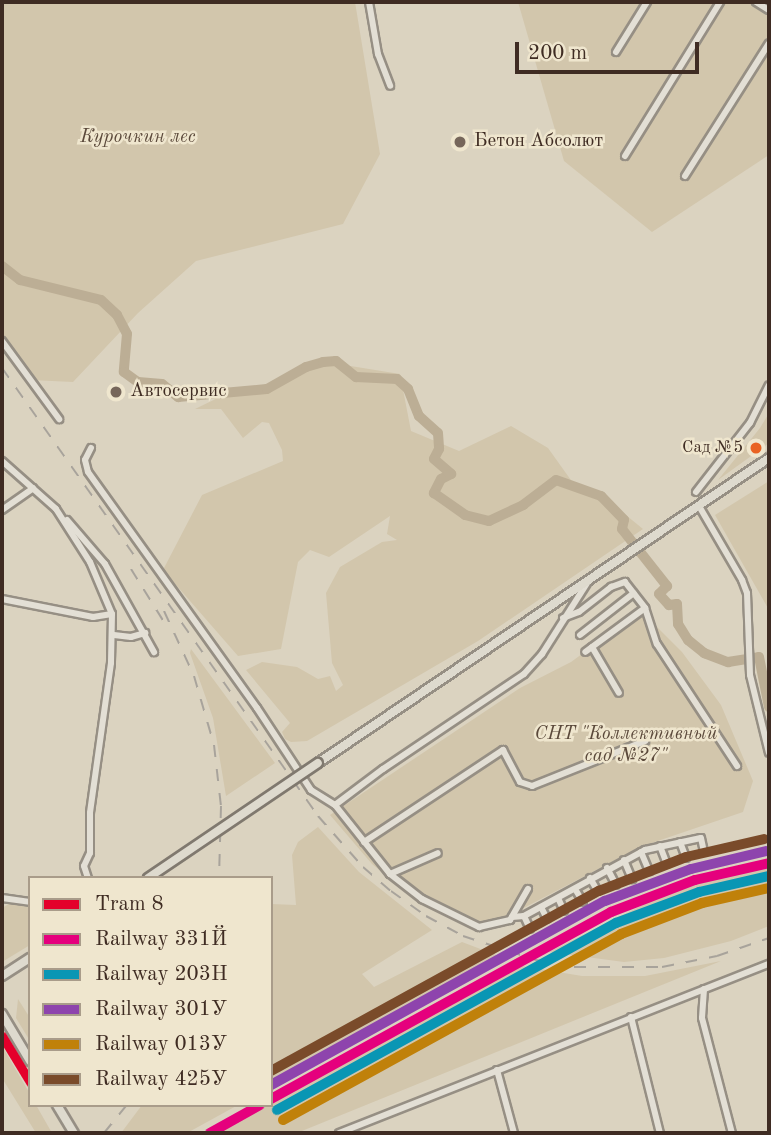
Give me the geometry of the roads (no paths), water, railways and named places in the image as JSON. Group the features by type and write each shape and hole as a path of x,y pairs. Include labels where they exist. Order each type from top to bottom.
{"main road":[{"path":"151,876 769,458"},
{"path":"2,976 28,959"},
{"path":"2,982 13,968"},
{"path":"2,1014 28,1057"},
{"path":"58,1107 74,1133"}],"street":[{"path":"369,2 378,54 390,86"},
{"path":"615,52 647,2"},
{"path":"625,156 720,2"},
{"path":"756,2 769,10"},
{"path":"685,176 769,43"},
{"path":"2,341 59,419"},
{"path":"696,492 750,423 769,385"},
{"path":"91,448 85,460 88,472 257,708 311,790 335,805 390,874 422,899 479,927 524,916 640,852 701,838 704,852"},
{"path":"2,461 56,509 105,564 153,652"},
{"path":"2,510 33,488"},
{"path":"699,506 743,580 747,593 750,675 769,753"},
{"path":"56,509 90,562 112,614 114,635 90,813 90,853 84,866 87,876"},
{"path":"335,805 383,769 524,674 542,654 589,580"},
{"path":"563,618 579,612 611,587 625,582 645,608 657,644 737,766"},
{"path":"580,635 634,593"},
{"path":"2,599 93,617 112,614"},
{"path":"585,652 645,608"},
{"path":"114,635 131,637 145,633"},
{"path":"592,647 619,693"},
{"path":"364,842 503,750 520,782 532,786 645,741"},
{"path":"680,842 686,858"},
{"path":"660,846 667,864"},
{"path":"640,852 649,871"},
{"path":"390,874 438,853"},
{"path":"624,860 632,879"},
{"path":"607,869 616,885"},
{"path":"590,878 597,890"},
{"path":"512,917 528,888"},
{"path":"575,889 583,902"},
{"path":"2,898 28,902"},
{"path":"558,898 564,911"},
{"path":"541,907 547,919"},
{"path":"524,916 530,929"},
{"path":"339,1133 769,964"},
{"path":"704,989 702,1018 732,1133"},
{"path":"631,1017 660,1133"},
{"path":"497,1070 514,1133"}],"waterway":[{"path":"2,266 20,280 101,300 117,315 127,334 124,372 138,382 162,384 178,397 267,389 306,367 323,362 336,361 356,377 397,379 408,389 419,416 438,433 439,449 434,459 451,474 441,479 434,493 465,515 489,521 523,505 556,480 601,496 624,520 622,529 667,586 659,594 669,605 677,604 678,624 688,640 704,653 728,662 759,657 769,707"}],"railway":[{"path":"2,368 318,816 363,867 391,891 426,916 463,936 536,960 574,967 662,967 717,956 769,938"},
{"path":"131,569 164,622"},
{"path":"164,611 194,676 214,745 221,806 219,876"},
{"path":"104,1133 125,1107"}],"tram line":[{"name":"8","path":"2,1036 28,1079"}],"rail line":[{"name":"425У","path":"273,1070 599,891 686,857 764,839"},
{"name":"301У","path":"273,1084 605,901 691,869 766,851"},
{"name":"331Й","path":"273,1098 611,912 695,880 769,863"},
{"name":"203Н","path":"277,1110 616,923 699,892 769,876"},
{"name":"013У","path":"283,1120 621,934 702,903 769,888"},
{"name":"331Й","path":"210,1133 256,1107"}],"place":[{"name":"Бетон Абсолют","path":"460,142"},
{"name":"Автосервис","path":"116,392"},
{"name":"Сад №5","path":"756,448"}],"park label":[{"name":"Курочкин лес","path":"138,138"},
{"name":"СНТ \"Коллективный сад №27\"","path":"626,746"}]}
